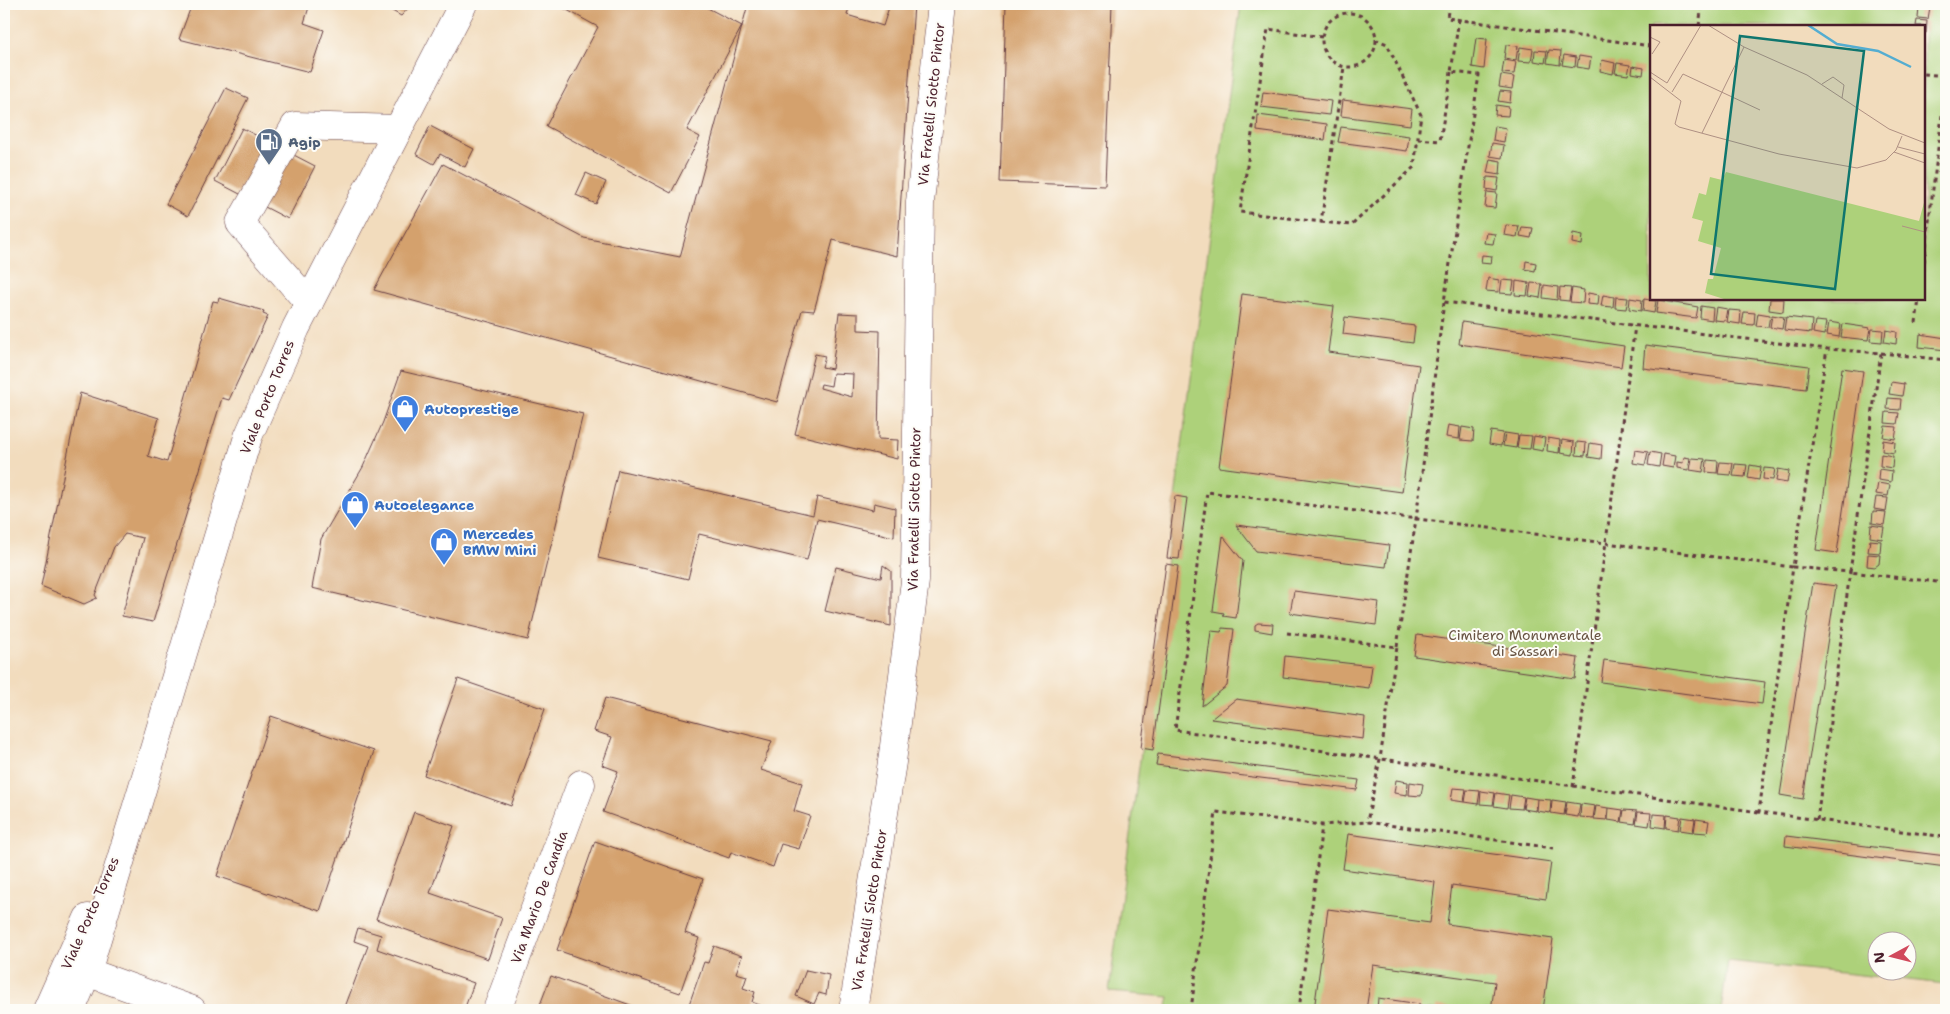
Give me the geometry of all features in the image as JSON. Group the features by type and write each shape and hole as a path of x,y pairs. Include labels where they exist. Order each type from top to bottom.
{"street":[{"name":"Viale Porto Torres","path":"71,1010 87,972 248,437 296,328 463,4"},
{"name":"Via Fratelli Siotto Pintor","path":"853,1010 892,762 914,581 920,202 942,4"},
{"path":"309,303 240,223 295,126 399,128"},
{"name":"Via Mario De Candia","path":"497,1010 581,784"},
{"name":"Viale Porto Torres","path":"47,1010 134,817"},
{"path":"87,972 192,1010"}],"path":[{"path":"1449,4 1447,18 1650,46"},
{"path":"1699,25 1702,4"},
{"path":"1347,12 1364,17 1371,23 1376,31 1377,40 1375,50 1370,58 1362,64 1344,67 1335,63 1327,56 1322,36 1330,20 1347,12"},
{"path":"1418,139 1440,141 1459,19"},
{"path":"1322,36 1268,29 1240,212 1352,224 1414,166 1422,115 1387,44 1377,40"},
{"path":"1321,222 1344,67"},
{"path":"1367,822 1380,758 1397,646 1416,519 1444,302 1479,75 1451,72"},
{"path":"1925,74 1946,76"},
{"path":"1925,254 1946,83"},
{"path":"1916,323 1919,300"},
{"path":"1444,302 1826,349 1946,360"},
{"path":"1573,787 1634,326"},
{"path":"1759,812 1826,349"},
{"path":"1816,820 1881,353"},
{"path":"1946,583 1793,567 1207,492 1175,730 1573,787 1946,837"},
{"path":"1287,632 1397,646"},
{"path":"1192,1010 1216,812 1322,825 1367,822 1553,848"},
{"path":"1299,1010 1322,825"}],"green space":[{"name":"Cimitero Monumentale di Sassari","path":"1241,4 1946,4 1946,984 1918,981 1918,932 1868,932 1868,976 1728,961 1721,1010 1166,1010 1169,997 1109,992"}],"building":[{"path":"192,4 310,4 304,23 324,30 310,72 179,39"},
{"path":"380,4 412,4 401,16"},
{"path":"556,4 700,4 742,26 687,130 700,137 671,193 546,126 598,27"},
{"path":"748,4 850,4 847,15 883,26 890,4 914,4 897,256 833,240 814,311 802,310 777,402 374,290 443,164 584,238 680,257"},
{"path":"1006,4 1112,4 1105,186 1000,182"},
{"path":"1919,6 1930,7 1928,19 1918,18"},
{"path":"1917,20 1927,21 1926,33 1925,25 1916,25"},
{"path":"1476,38 1487,39 1484,69 1472,67"},
{"path":"1506,45 1518,46 1516,60 1504,58"},
{"path":"1520,47 1533,49 1531,62 1518,61"},
{"path":"1535,50 1547,51 1545,63 1534,61"},
{"path":"1549,50 1561,51 1560,65 1547,63"},
{"path":"1564,55 1576,57 1575,67 1562,65"},
{"path":"1579,56 1591,58 1589,69 1577,67"},
{"path":"1504,60 1516,62 1514,74 1502,73"},
{"path":"1602,60 1615,63 1613,74 1600,71"},
{"path":"1617,63 1630,65 1628,75 1615,73"},
{"path":"1633,66 1644,68 1643,75 1632,73"},
{"path":"1501,75 1514,77 1512,89 1499,87"},
{"path":"226,88 248,98 188,216 166,204"},
{"path":"1500,91 1511,92 1510,103 1498,101"},
{"path":"1263,92 1331,101 1329,115 1261,107"},
{"path":"1343,100 1412,109 1410,125 1341,116"},
{"path":"1496,105 1509,107 1508,116 1495,115"},
{"path":"1258,115 1327,124 1325,140 1257,131"},
{"path":"430,126 474,149 465,167 440,154 434,164 416,154"},
{"path":"1495,126 1506,128 1504,142 1493,140"},
{"path":"1341,127 1409,136 1407,151 1338,142"},
{"path":"242,128 315,166 288,219 215,181"},
{"path":"1492,143 1504,145 1502,158 1490,156"},
{"path":"1490,159 1501,161 1500,175 1487,173"},
{"path":"586,173 606,182 596,204 576,195"},
{"path":"1487,177 1499,178 1497,191 1486,189"},
{"path":"1487,192 1497,193 1495,208 1485,207"},
{"path":"1506,225 1519,226 1517,237 1504,235"},
{"path":"1522,227 1533,228 1531,238 1520,236"},
{"path":"1486,233 1495,234 1493,244 1484,243"},
{"path":"1573,233 1583,235 1582,245 1572,243"},
{"path":"1482,255 1492,256 1491,264 1481,263"},
{"path":"1526,261 1536,263 1535,271 1525,269"},
{"path":"1488,278 1499,280 1498,292 1486,291"},
{"path":"1502,280 1514,281 1512,294 1500,293"},
{"path":"1516,281 1529,283 1527,296 1515,295"},
{"path":"1531,283 1542,284 1540,298 1529,296"},
{"path":"1544,285 1558,287 1557,300 1543,298"},
{"path":"1560,287 1571,288 1569,301 1559,300"},
{"path":"1572,288 1584,290 1583,303 1570,302"},
{"path":"1588,293 1599,295 1598,305 1587,304"},
{"path":"1242,294 1334,306 1328,352 1419,365 1402,492 1219,467"},
{"path":"1603,295 1614,297 1613,307 1601,306"},
{"path":"1616,297 1628,298 1626,309 1615,308"},
{"path":"219,298 264,311 263,314 268,316 229,400 222,398 153,622 122,616 143,538 125,534 114,547 95,595 97,598 84,604 41,586 80,393 159,418 148,456 167,462 213,301 218,302"},
{"path":"1630,298 1642,300 1641,311 1629,309"},
{"path":"1644,299 1656,301 1654,313 1643,311"},
{"path":"1658,300 1698,307 1696,318 1656,313"},
{"path":"1770,300 1784,300 1783,312 1769,310"},
{"path":"1701,306 1713,308 1712,320 1700,318"},
{"path":"1716,307 1727,309 1725,321 1714,320"},
{"path":"1729,310 1741,311 1740,324 1727,322"},
{"path":"1744,312 1755,313 1754,325 1742,324"},
{"path":"839,313 858,314 858,330 880,331 878,439 898,440 897,459 795,434 815,354 825,356 822,367 832,369","holes":["833,373 853,374 852,397 820,388 821,384 831,386"]},
{"path":"1758,313 1770,315 1768,327 1756,326"},
{"path":"1772,315 1784,317 1782,329 1770,327"},
{"path":"1345,317 1415,326 1413,343 1343,334"},
{"path":"1786,317 1812,320 1811,333 1784,330"},
{"path":"1815,321 1826,322 1824,335 1813,333"},
{"path":"1462,322 1624,346 1621,367 1459,344"},
{"path":"1829,322 1841,324 1839,337 1827,335"},
{"path":"1843,324 1870,328 1868,340 1841,337"},
{"path":"1872,329 1883,330 1882,342 1870,341"},
{"path":"1886,330 1897,332 1896,344 1884,342"},
{"path":"1920,334 1946,338 1946,350 1919,347"},
{"path":"1645,345 1809,366 1806,389 1643,368"},
{"path":"1842,368 1863,371 1837,553 1816,550"},
{"path":"401,371 583,414 528,640 312,588 321,539 363,467 383,422"},
{"path":"1891,382 1904,384 1902,396 1889,394"},
{"path":"1888,398 1901,399 1900,410 1887,409"},
{"path":"1886,412 1899,413 1897,424 1885,423"},
{"path":"1448,425 1460,427 1459,439 1446,437"},
{"path":"1885,426 1897,427 1895,439 1883,437"},
{"path":"1462,427 1474,429 1473,441 1460,440"},
{"path":"1491,431 1503,433 1501,446 1489,444"},
{"path":"1505,433 1518,435 1516,448 1503,446"},
{"path":"1519,435 1532,436 1530,449 1517,448"},
{"path":"1534,436 1545,438 1543,451 1532,449"},
{"path":"1548,438 1560,440 1559,453 1547,451"},
{"path":"1562,440 1574,442 1573,455 1560,453"},
{"path":"1883,440 1895,442 1894,453 1882,451"},
{"path":"1577,442 1586,443 1585,456 1576,455"},
{"path":"1590,443 1602,445 1601,459 1588,457"},
{"path":"1635,450 1648,452 1645,465 1633,463"},
{"path":"1650,452 1661,454 1659,467 1648,465"},
{"path":"1664,454 1675,456 1673,468 1662,466"},
{"path":"1881,454 1893,456 1892,468 1880,466"},
{"path":"1684,457 1690,458 1688,470 1677,468 1677,462 1683,463"},
{"path":"1692,458 1705,459 1703,472 1690,470"},
{"path":"1707,460 1718,461 1717,473 1706,472"},
{"path":"1720,462 1733,463 1731,475 1718,474"},
{"path":"1735,464 1747,465 1745,477 1733,476"},
{"path":"1750,465 1761,467 1759,480 1748,478"},
{"path":"1764,468 1775,469 1773,480 1763,479"},
{"path":"1778,469 1789,471 1787,483 1776,481"},
{"path":"1879,469 1892,471 1891,482 1878,480"},
{"path":"618,470 813,515 817,497 873,510 874,503 895,508 894,537 817,519 807,560 699,534 688,579 598,558"},
{"path":"1878,483 1890,485 1888,496 1876,494"},
{"path":"1175,496 1187,498 1179,559 1167,558"},
{"path":"1876,497 1888,498 1886,511 1874,509"},
{"path":"1873,511 1886,512 1884,525 1872,523"},
{"path":"1236,525 1389,545 1386,567 1256,551"},
{"path":"1871,525 1884,527 1882,539 1870,537"},
{"path":"1223,536 1243,561 1236,618 1223,616 1224,613 1213,611"},
{"path":"1870,540 1881,541 1880,553 1868,552"},
{"path":"1868,554 1880,555 1879,564 1875,567 1867,566"},
{"path":"1166,564 1178,566 1153,750 1141,748"},
{"path":"883,565 891,571 891,626 825,611 836,567 881,578"},
{"path":"1813,583 1836,586 1803,799 1780,795"},
{"path":"1294,591 1379,602 1376,625 1290,613"},
{"path":"1258,623 1273,624 1272,633 1255,630 1255,625"},
{"path":"1222,628 1234,629 1227,686 1202,706 1211,631 1221,632"},
{"path":"1417,635 1578,658 1575,679 1414,656"},
{"path":"1285,656 1372,666 1369,688 1283,677"},
{"path":"1604,660 1765,682 1762,704 1601,682"},
{"path":"458,679 545,709 511,806 424,775"},
{"path":"605,698 772,741 761,770 802,783 794,811 810,816 799,849 781,844 773,867 731,852 729,858 603,812 618,771 602,765 612,737 594,731"},
{"path":"1236,699 1365,717 1363,739 1211,719"},
{"path":"271,716 374,751 320,911 217,876"},
{"path":"1158,754 1359,780 1357,790 1156,765"},
{"path":"1396,780 1408,782 1407,795 1394,793"},
{"path":"1410,782 1423,784 1421,796 1409,795"},
{"path":"1453,788 1466,789 1464,802 1451,800"},
{"path":"1467,790 1480,791 1478,804 1465,802"},
{"path":"1481,791 1495,793 1493,805 1480,804"},
{"path":"1496,793 1509,795 1507,808 1494,806"},
{"path":"1511,795 1524,797 1522,809 1509,808"},
{"path":"1525,797 1537,799 1536,811 1523,809"},
{"path":"1538,799 1551,800 1550,813 1537,811"},
{"path":"1552,800 1566,802 1564,815 1551,813"},
{"path":"1567,802 1580,804 1578,817 1565,815"},
{"path":"1581,804 1595,806 1593,818 1580,817"},
{"path":"1596,806 1608,808 1607,820 1594,819"},
{"path":"1609,808 1623,810 1621,822 1608,820"},
{"path":"1624,810 1637,811 1635,824 1622,822"},
{"path":"414,812 454,826 430,893 502,918 488,959 376,919"},
{"path":"1638,812 1651,813 1649,826 1636,824"},
{"path":"1653,814 1666,815 1665,828 1652,826"},
{"path":"1667,815 1680,817 1678,830 1666,828"},
{"path":"1682,817 1695,819 1693,832 1680,830"},
{"path":"1696,819 1709,821 1707,833 1694,832"},
{"path":"1348,834 1551,862 1546,899 1452,885 1447,924 1553,939 1543,1010 1491,1010 1495,982 1373,965 1366,1010 1314,1010 1328,909 1430,923 1435,882 1343,869"},
{"path":"1786,836 1946,856 1946,867 1785,846"},
{"path":"595,841 703,879 685,933 699,938 680,993 557,950"},
{"path":"358,928 381,935 377,949 474,983 464,1010 348,1010 345,1007 368,946 354,941"},
{"path":"714,946 742,956 736,973 747,976 743,988 755,992 752,1002 762,1006 760,1010 687,1010 704,962 708,963"},
{"path":"806,970 829,975 826,995 819,993 814,1004 796,996"},
{"path":"551,976 644,1010 538,1010"},
{"path":"1378,998 1420,1004 1419,1010 1377,1010"},
{"path":"1436,1005 1460,1009 1460,1010 1436,1010"}],"place":[{"name":"Agip","path":"269,166"},
{"name":"Autoprestige","path":"405,433"},
{"name":"Autoelegance","path":"355,529"},
{"name":"Mercedes BMW Mini","path":"444,566"}]}
